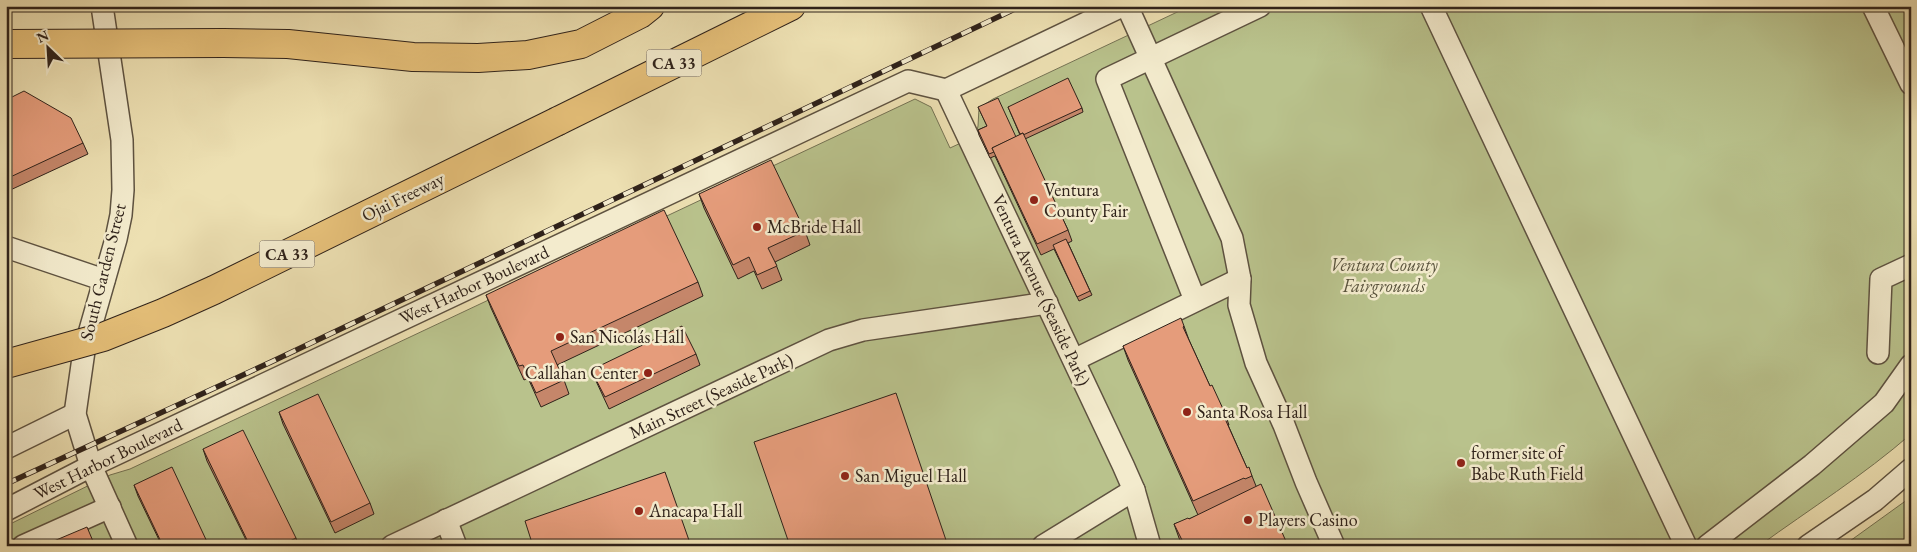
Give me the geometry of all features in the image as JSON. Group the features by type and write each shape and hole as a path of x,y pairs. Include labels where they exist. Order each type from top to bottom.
{"highway":[{"path":"6,44 288,44 413,56 478,58 528,55 581,44 640,14 650,6"},
{"name":"Ojai Freeway","path":"6,364 102,337 214,290 790,6"}],"street":[{"name":"South Garden Street","path":"102,6 118,107 123,165 121,215 84,351 75,414 88,456 127,546"},
{"path":"946,90 1122,6"},
{"path":"1127,6 1232,238 1240,279 1239,304 1256,363 1334,546"},
{"path":"1196,300 1107,78 1260,6"},
{"path":"1432,6 1686,546"},
{"path":"1873,6 1911,84"},
{"name":"West Harbor Boulevard","path":"6,510 88,456 908,80 946,90"},
{"name":"Ventura Avenue (Seaside Park)","path":"946,90 1134,490 1150,546"},
{"path":"6,246 104,280"},
{"path":"1878,353 1881,279 1911,265"},
{"path":"1074,360 1240,279"},
{"name":"Main Street (Seaside Park)","path":"392,546 828,340 863,330 1047,303"},
{"path":"1707,546 1812,466 1884,402 1911,365"},
{"path":"6,448 75,414"},
{"path":"1808,546 1875,500 1911,469"},
{"path":"1043,546 1134,490"},
{"path":"23,546 110,507"},
{"path":"446,520 456,546"}],"green space":[{"name":"Ventura County Fairgrounds","path":"1190,6 1906,6 1911,17 1911,331 1908,332 1911,338 1911,434 1856,478 1759,546 6,546 6,526 110,475 130,469 915,99 931,107 950,148 976,136 979,108 993,99"},
{"path":"1911,497 1911,546 1843,546"}],"building":[{"path":"1068,78 1082,108 1023,135 1023,133 1020,134 1008,107"},
{"path":"24,91 71,118 83,143 6,179 6,100"},
{"path":"998,98 1016,137 992,148 994,152 989,154 978,130 987,126 978,107"},
{"name":"Ventura County Fair","path":"1023,133 1068,230 1037,244 992,148"},
{"name":"McBride Hall","path":"771,160 805,231 768,248 777,266 757,275 749,257 733,265 699,194"},
{"name":"San Nicolás Hall","path":"664,210 698,282 551,351 564,380 536,393 523,365 519,366 486,295"},
{"path":"1066,239 1090,291 1077,297 1053,245"},
{"name":"Santa Rosa Hall","path":"1181,318 1183,327 1210,386 1212,385 1224,411 1222,412 1252,476 1193,501 1123,346"},
{"path":"682,326 696,354 605,397 591,370"},
{"name":"San Miguel Hall","path":"896,393 948,546 790,546 754,442"},
{"path":"318,394 370,503 331,522 279,412"},
{"path":"243,430 296,538 280,546 250,546 203,449"},
{"path":"172,467 209,546 163,546 134,485"},
{"name":"Anacapa Hall","path":"665,472 691,546 533,546 525,521"},
{"name":"Players Casino","path":"1261,484 1288,546 1185,546 1174,524 1189,519"},
{"path":"87,527 95,546 42,546"}],"railway":[{"path":"6,484 271,362 1021,6"}],"place":[{"name":"Ventura County Fair","path":"1034,200"},
{"name":"McBride Hall","path":"757,227"},
{"name":"San Nicolás Hall","path":"560,337"},
{"name":"Callahan Center","path":"648,373"},
{"name":"Santa Rosa Hall","path":"1187,412"},
{"name":"former site of Babe Ruth Field","path":"1461,463"},
{"name":"San Miguel Hall","path":"845,476"},
{"name":"Anacapa Hall","path":"639,511"},
{"name":"Players Casino","path":"1248,520"}]}
